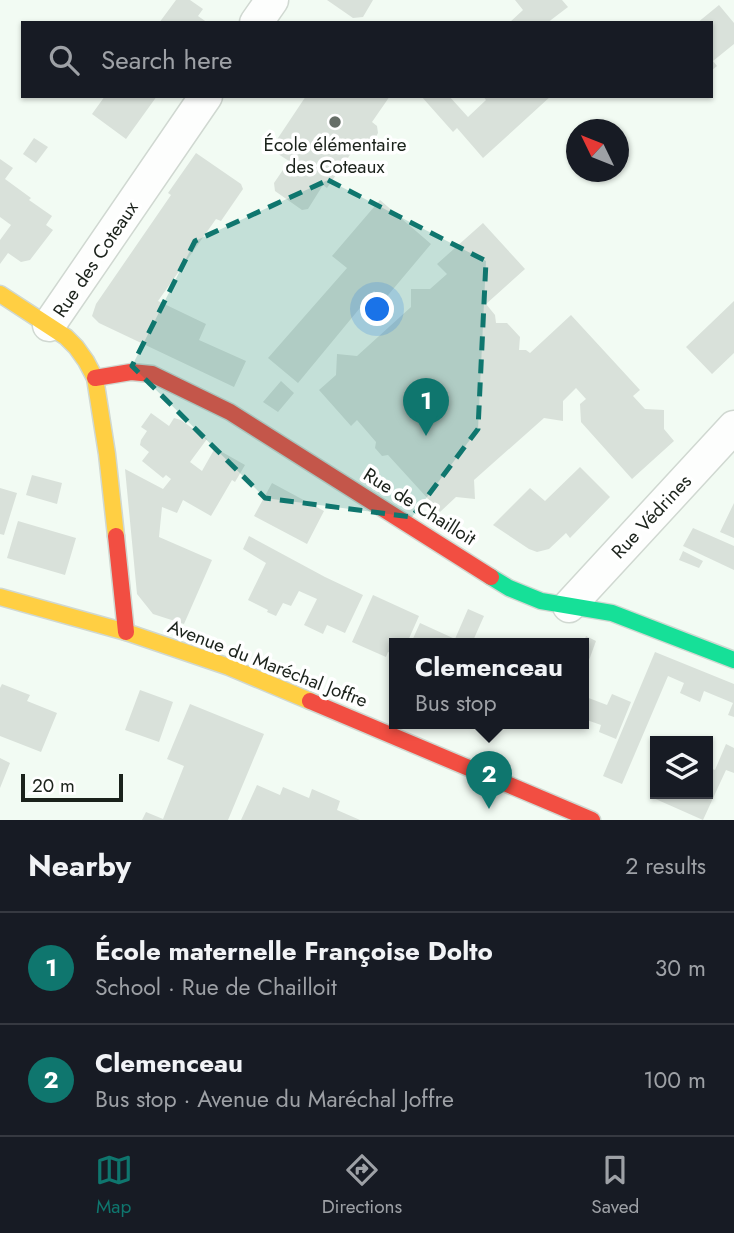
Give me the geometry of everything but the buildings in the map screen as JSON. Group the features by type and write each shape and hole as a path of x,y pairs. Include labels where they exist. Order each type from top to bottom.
{"street":[{"path":"258,21 272,0"},
{"name":"Rue des Coteaux","path":"126,632 107,454 94,378 76,347 49,326 205,98"},
{"path":"0,294 49,326"},
{"name":"Rue de Chailloit","path":"94,378 133,371 152,374 230,412 509,588 541,601 612,612 734,660"},
{"name":"Rue Védrines","path":"569,606 734,427"},
{"name":"Avenue du Maréchal Joffre","path":"0,597 126,632 242,672 592,820"}],"highlighted area":[{"path":"328,180 486,261 478,429 412,517 265,498 132,366 195,241"}],"traffic: fast":[{"path":"491,577 509,588 541,601 612,613 734,660"}],"traffic: slow":[{"path":"0,294 66,337 86,361 95,378 116,536"},
{"path":"0,597 126,632 229,667 310,701"}],"traffic: jam":[{"path":"95,378 131,372 152,374 230,412 491,577"},
{"path":"116,536 126,632"},
{"path":"310,701 592,820"}],"place":[{"name":"École élémentaire des Coteaux","path":"335,122"},
{"name":"École maternelle Françoise Dolto","path":"426,436"},
{"name":"Clemenceau","path":"489,809"}]}
